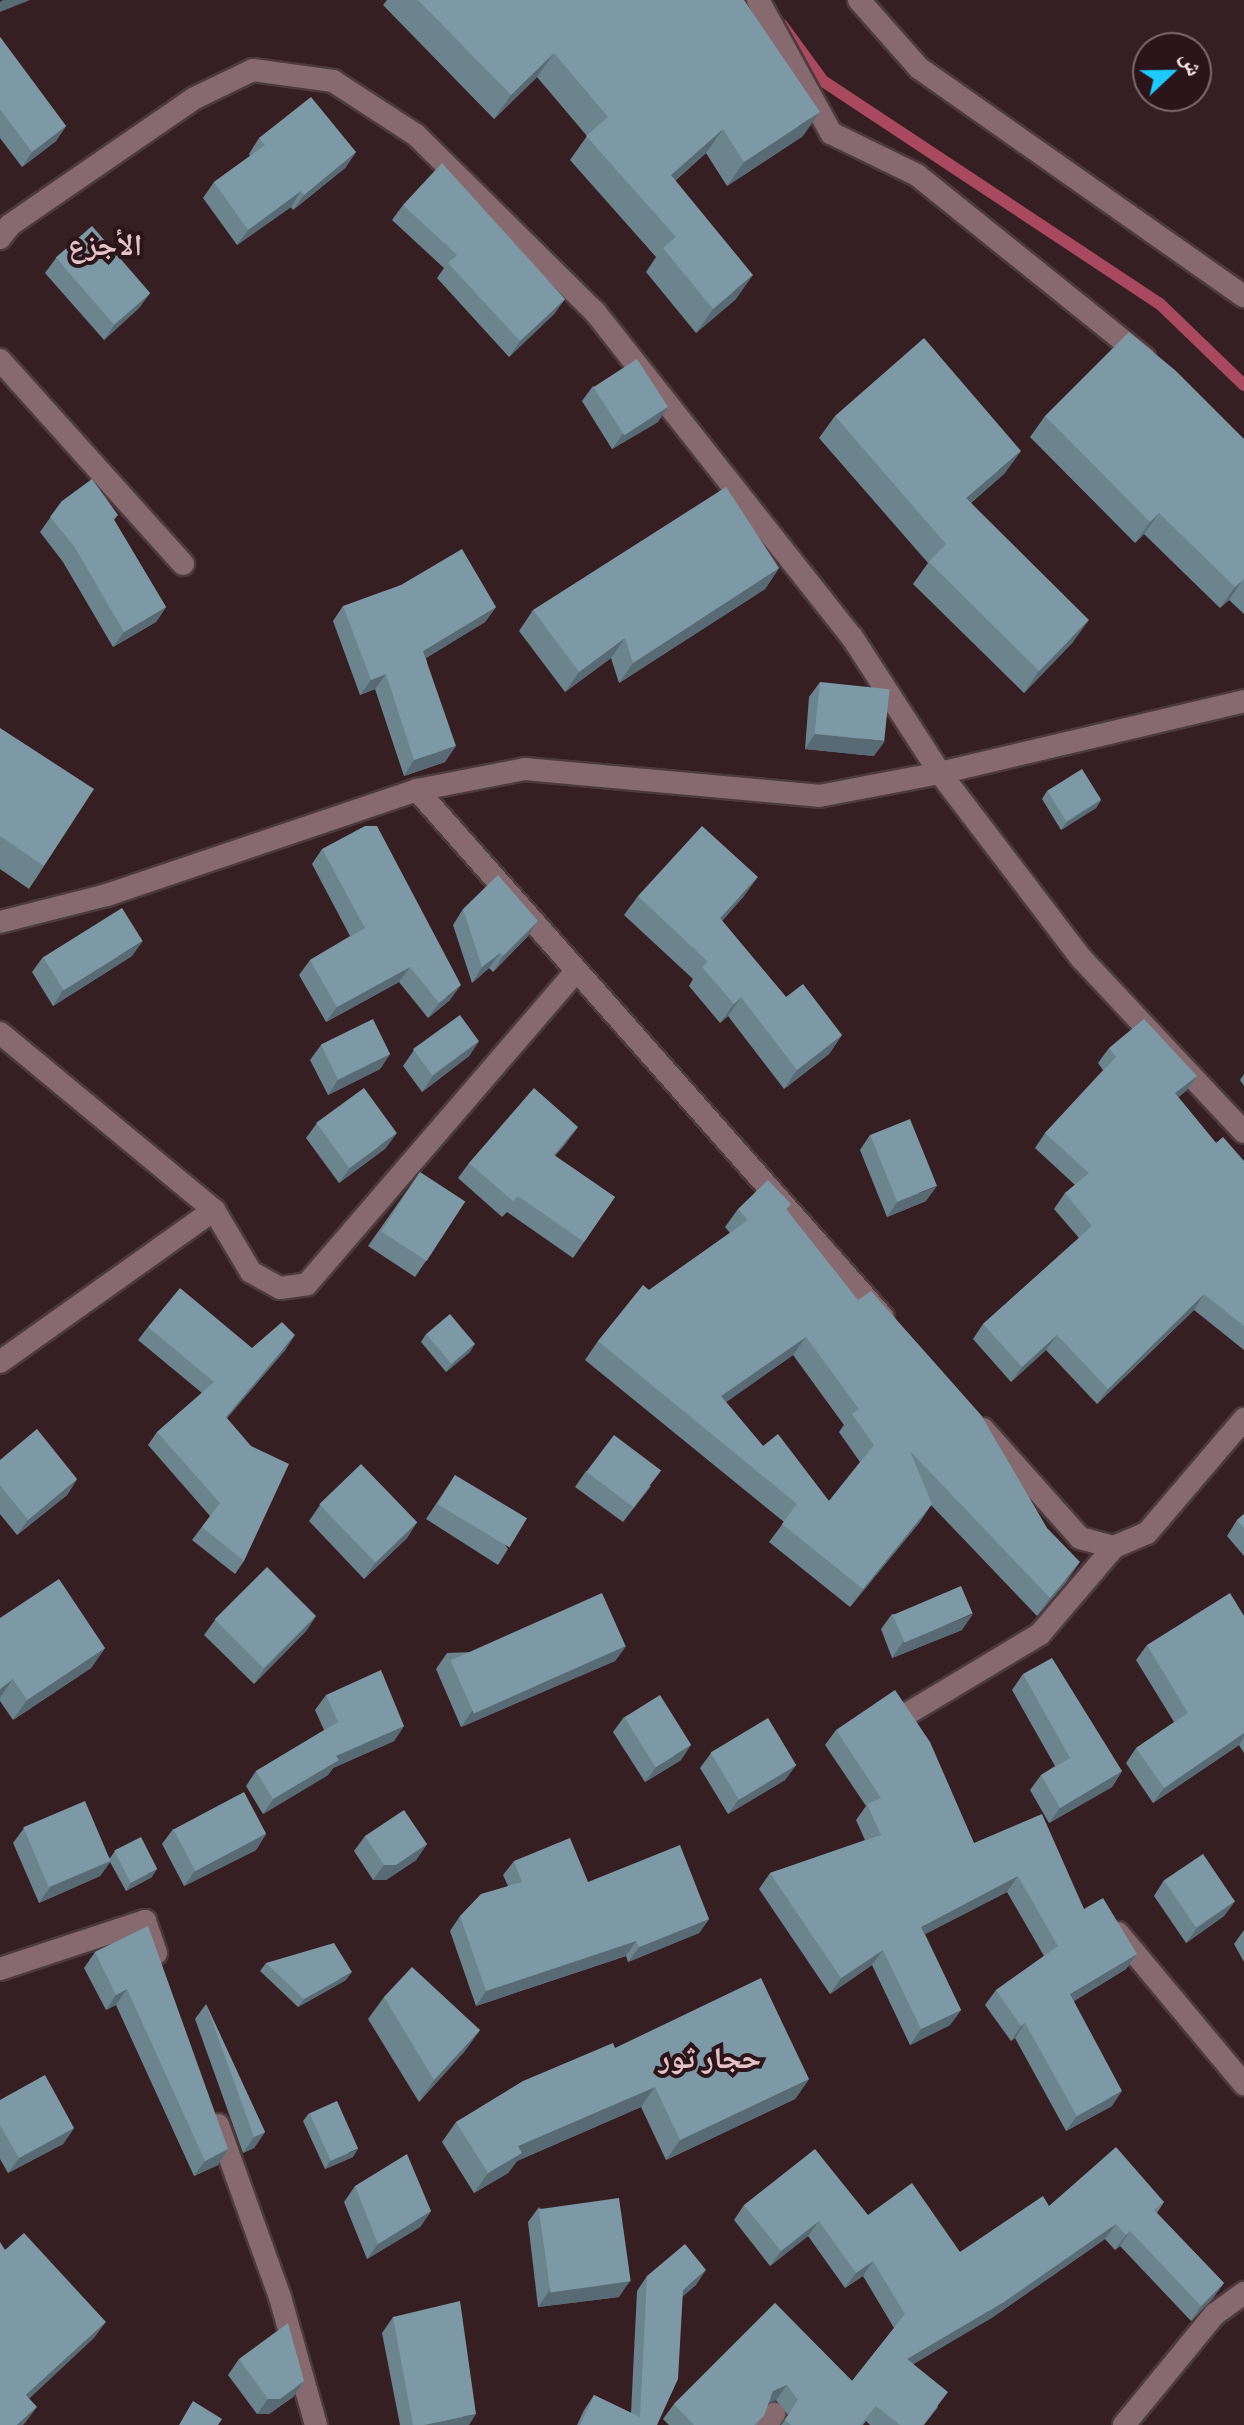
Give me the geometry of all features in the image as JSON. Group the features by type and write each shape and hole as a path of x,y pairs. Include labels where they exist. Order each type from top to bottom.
{"street":[{"path":"758,0 831,133 917,175 1159,370"},
{"path":"859,0 919,68 1244,296"},
{"path":"0,238 10,225 195,98 253,70 333,81 416,135 595,312 852,637 940,773 1081,958 1244,1132"},
{"path":"0,360 183,564"},
{"path":"0,922 107,895 417,790 525,769 819,796 940,773 1244,701"},
{"path":"417,790 902,1337"},
{"path":"0,1033 214,1210 251,1272 280,1288 307,1284 576,971"},
{"path":"0,1362 214,1210"},
{"path":"965,1408 1080,1538 1114,1547"},
{"path":"907,1714 1040,1634 1114,1547 1147,1533 1244,1419"},
{"path":"0,1969 145,1921 165,1979"},
{"path":"1118,1933 1244,2084"},
{"path":"212,2109 280,2297 316,2425"},
{"path":"1124,2425 1215,2314 1244,2293"}],"building":[{"path":"418,0 744,0 820,112 744,162 723,129 671,175 753,275 713,309 663,248 676,237 586,136 608,117 554,53 511,95"},
{"path":"0,37 66,126 32,152 0,109"},
{"path":"311,97 356,152 304,195 301,191 248,230 214,182 265,145 259,138"},
{"path":"442,163 565,299 520,341 448,263 457,255 403,205"},
{"path":"92,226 150,293 114,325 56,257"},
{"path":"1129,332 1176,371 1244,439 1244,579 1235,587 1159,513 1150,522 1045,416"},
{"path":"924,338 1021,451 966,498 1089,620 1039,671 929,562 946,544 835,416"},
{"path":"637,359 668,407 624,435 593,387"},
{"path":"92,479 118,515 113,518 166,607 124,632 74,546 50,517 62,501"},
{"path":"726,487 779,568 633,663 625,638 579,672 533,610"},
{"path":"462,549 496,607 423,651 456,746 414,760 386,674 371,680 343,606 401,585"},
{"path":"820,682 890,689 884,741 815,734"},
{"path":"0,728 94,789 44,866 0,836"},
{"path":"1082,769 1101,800 1066,821 1047,791"},
{"path":"365,826 377,826 461,985 439,1003 410,967 337,1007 310,960 365,928 322,849"},
{"path":"702,826 758,877 720,918 786,997 803,984 842,1035 797,1070 741,997 734,1004 702,967 708,962 638,896"},
{"path":"498,875 538,921 503,956 500,953 482,967 463,909"},
{"path":"122,908 143,941 64,990 43,957"},
{"path":"460,1015 479,1041 432,1075 413,1049"},
{"path":"373,1019 390,1054 338,1079 321,1044"},
{"path":"1144,1019 1197,1076 1175,1093 1216,1143 1223,1137 1244,1161 1244,1326 1204,1294 1108,1389 1057,1335 1022,1367 983,1324 1092,1226 1065,1193 1089,1173 1045,1133 1116,1057 1109,1048"},
{"path":"364,1088 397,1133 349,1168 316,1123"},
{"path":"534,1088 578,1127 554,1155 615,1197 584,1242 518,1196 513,1201 469,1163"},
{"path":"910,1119 937,1186 897,1202 870,1135"},
{"path":"420,1172 465,1201 427,1261 381,1232"},
{"path":"768,1180 791,1204 786,1209 858,1300 871,1291 981,1415 1047,1528 1080,1562 1050,1598 910,1451 932,1504 863,1589 782,1524 797,1504 598,1341 643,1285 649,1290 748,1220 738,1209","holes":["806,1337 859,1409 852,1414 874,1445 829,1501 778,1434 763,1446 721,1396"]},
{"path":"180,1288 252,1348 282,1322 295,1335 226,1417 251,1446 289,1464 244,1561 202,1527 220,1503 157,1432 214,1382 148,1327"},
{"path":"450,1314 475,1344 451,1364 426,1334"},
{"path":"37,1429 77,1479 28,1520 0,1485 0,1460"},
{"path":"614,1435 661,1471 633,1507 586,1472"},
{"path":"361,1464 417,1522 376,1563 319,1504"},
{"path":"455,1475 527,1518 509,1547 437,1504"},
{"path":"1244,1514 1244,1528 1237,1520"},
{"path":"267,1567 316,1616 263,1668 215,1619"},
{"path":"59,1579 105,1648 27,1700 13,1679 0,1689 0,1618"},
{"path":"961,1586 973,1614 905,1643 893,1615"},
{"path":"602,1593 626,1646 474,1714 450,1661"},
{"path":"1230,1593 1244,1616 1244,1733 1164,1788 1136,1748 1188,1713 1147,1645"},
{"path":"1052,1658 1122,1771 1060,1808 1041,1775 1070,1758 1023,1674"},
{"path":"381,1670 404,1726 336,1756 339,1760 273,1799 256,1771 338,1722 326,1695"},
{"path":"895,1690 930,1742 974,1843 1042,1814 1084,1909 1103,1898 1137,1954 1070,1994 1122,2091 1077,2116 1025,2023 1021,2026 996,1990 1058,1946 1018,1876 921,1927 961,2010 921,2029 883,1950 841,1978 770,1873 881,1835 867,1804 881,1798 836,1730"},
{"path":"660,1695 691,1745 656,1767 624,1717"},
{"path":"768,1718 796,1765 739,1800 711,1753"},
{"path":"244,1792 266,1833 195,1871 173,1830"},
{"path":"85,1801 110,1861 49,1887 23,1827"},
{"path":"404,1810 427,1844 396,1865 384,1865 365,1836"},
{"path":"141,1837 157,1869 131,1883 114,1851"},
{"path":"570,1838 588,1882 680,1845 709,1919 639,1947 636,1941 486,1991 460,1916 481,1894 522,1882 514,1861"},
{"path":"1203,1854 1235,1901 1196,1928 1164,1880"},
{"path":"148,1926 228,2149 205,2161 127,1989 116,1995 95,1952"},
{"path":"334,1943 352,1972 304,1999 266,1963"},
{"path":"412,1967 480,2030 434,2080 384,1997"},
{"path":"761,1978 809,2079 680,2140 655,2087 518,2146 522,2153 488,2173 456,2122 523,2081 613,2043 615,2048"},
{"path":"206,2004 265,2132 254,2137"},
{"path":"45,2075 74,2128 19,2158 0,2125 0,2100"},
{"path":"337,2101 358,2149 331,2161 310,2113"},
{"path":"1116,2147 1164,2202 1154,2210 1224,2283 1201,2306 1130,2231 1126,2235 1116,2224 1004,2302 907,2359 948,2392 923,2425 900,2425 876,2406 860,2425 791,2425 785,2420 798,2400 787,2385 773,2391 764,2416 754,2425 694,2425 674,2404 775,2303 852,2381 905,2314 873,2261 856,2273 819,2221 781,2251 744,2205 815,2149 868,2215 912,2183 960,2252 1043,2196 1049,2206"},
{"path":"407,2154 431,2211 378,2244 355,2186"},
{"path":"619,2198 631,2281 550,2292 539,2209"},
{"path":"24,2233 106,2322 26,2395 37,2407 17,2425 0,2425 0,2242 5,2250"},
{"path":"685,2244 706,2270 683,2290 678,2379 657,2425 580,2425 594,2395 640,2417 647,2276"},
{"path":"460,2301 476,2414 413,2425 393,2317"},
{"path":"288,2323 304,2381 280,2399 268,2399 239,2359"},
{"path":"193,2401 222,2419 218,2425 179,2425"}],"waterway":[{"path":"782,25 823,81 1159,303 1244,385"}],"district":[{"name":"الأجزع","path":"105,243"},
{"name":"حجار ثور","path":"710,2056"}]}
